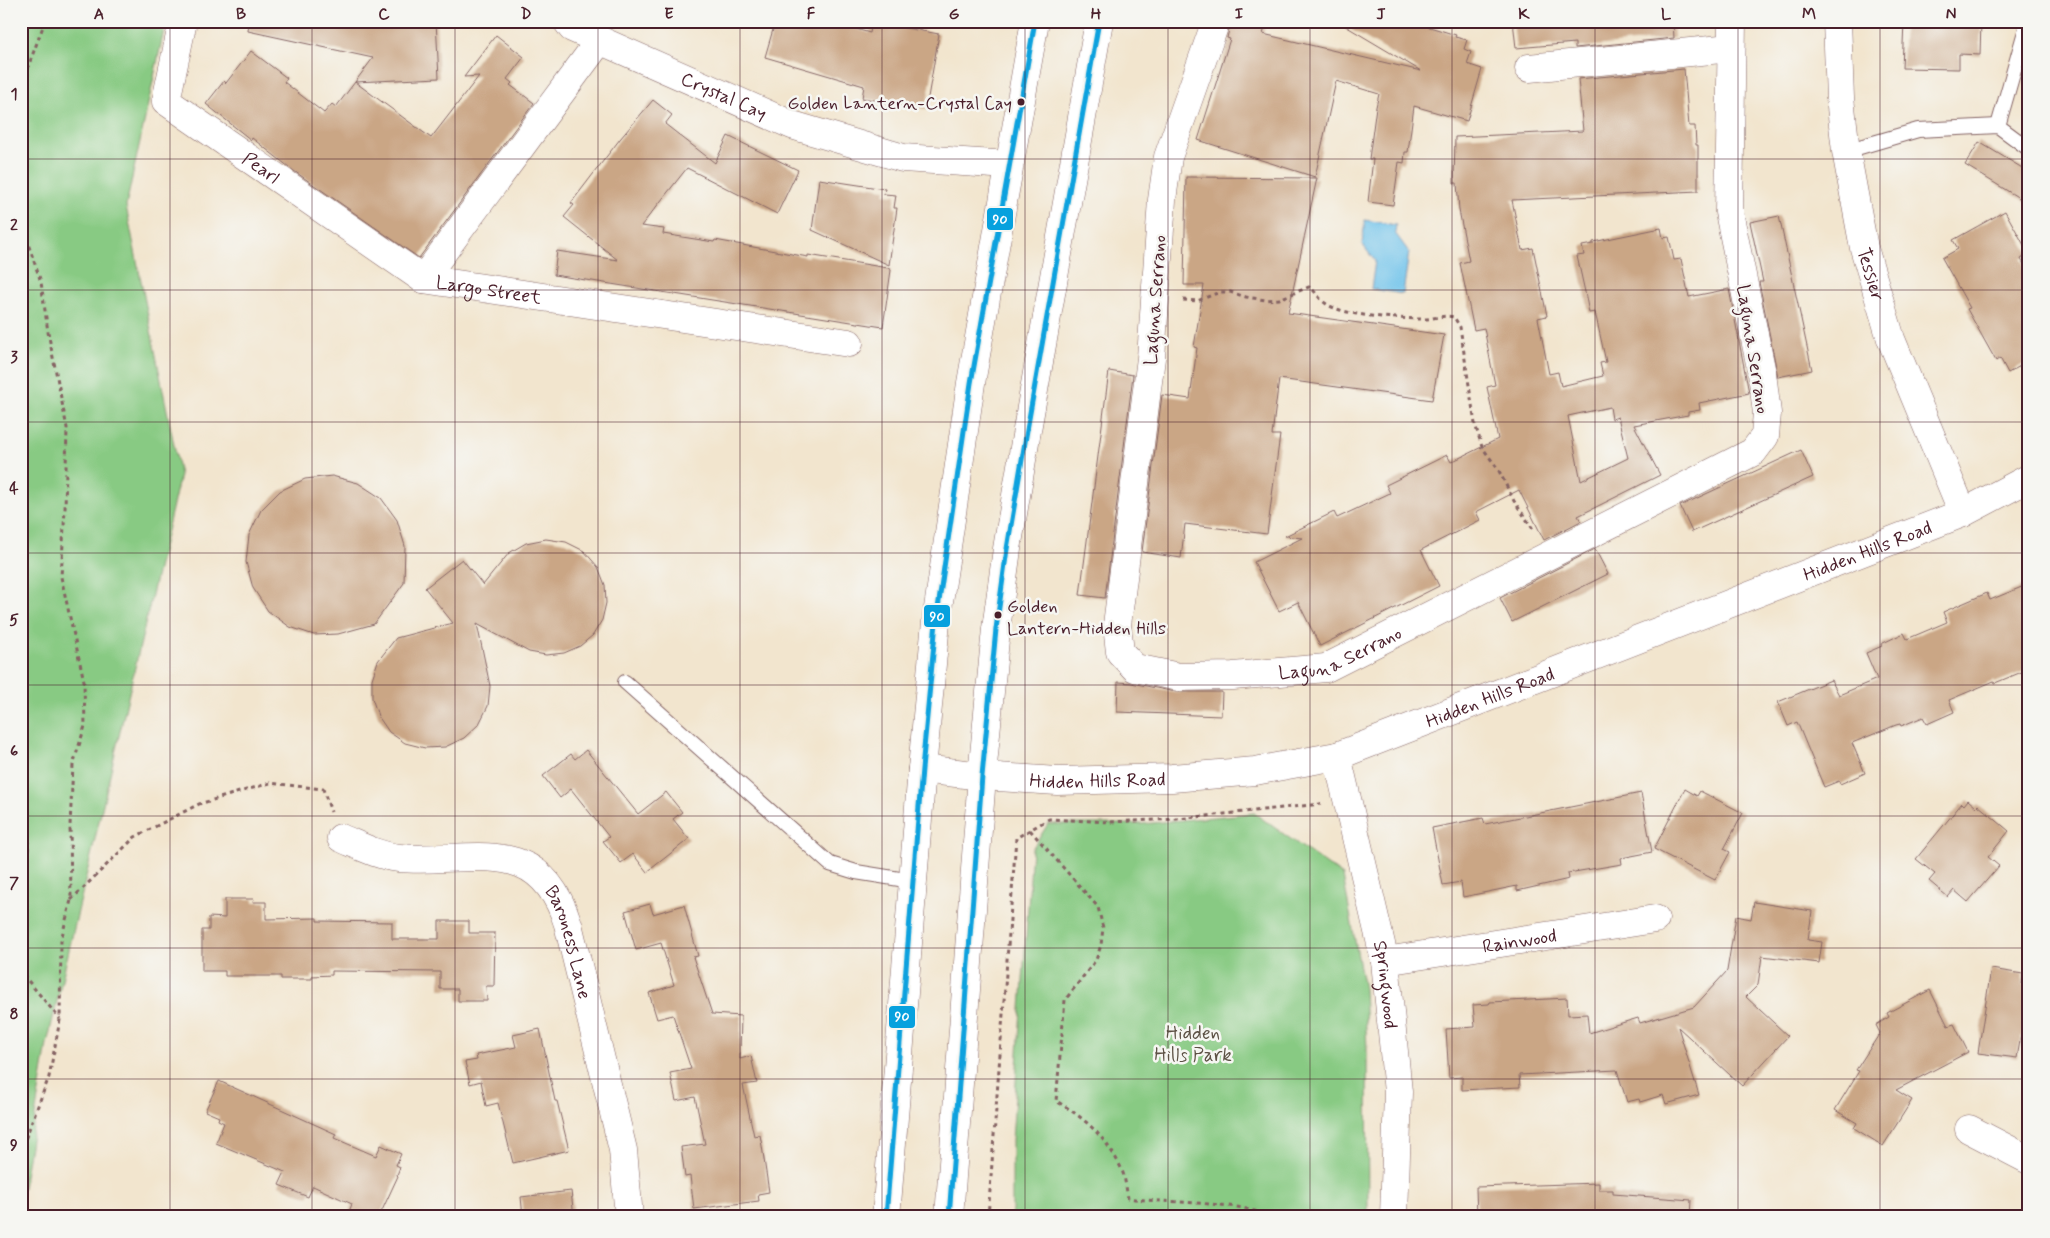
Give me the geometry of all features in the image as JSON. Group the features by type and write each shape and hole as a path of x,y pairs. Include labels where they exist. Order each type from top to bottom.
{"street":[{"name":"Pearl","path":"183,21 166,101 423,279"},
{"name":"Crystal Cay","path":"567,21 572,28 792,125 903,158 1009,165"},
{"path":"886,1217 912,881 938,613 971,382 1035,21"},
{"path":"949,1217 982,776 996,629 1007,549 1099,21"},
{"name":"Laguna Serrano","path":"1216,21 1168,157 1162,200 1151,358 1117,626 1120,652 1135,668 1179,677 1233,676 1326,668 1753,452 1765,436 1767,413 1762,373 1729,212 1732,21"},
{"name":"Tessier","path":"1837,21 1837,56 1846,151 1864,248 1890,339 1963,513"},
{"name":"Largo Street","path":"600,40 423,279 849,343"},
{"path":"1529,68 1731,48"},
{"name":"Hidden Hills Road","path":"922,768 982,776 1057,781 1172,778 1255,772 1337,756 1963,513 2029,478"},
{"name":"Springwood","path":"1337,756 1385,961 1398,1092 1394,1217"},
{"name":"Baroness Lane","path":"341,838 390,857 425,859 470,856 512,860 535,871 551,887 562,906 568,924 623,1150 629,1217"},
{"name":"Rainwood","path":"1385,961 1655,918"},
{"path":"1969,1129 2029,1160"}],"lane":[{"path":"1998,126 2028,21"},
{"path":"1846,151 1918,130 1998,126 2029,149"},
{"path":"625,682 830,864 856,872 912,881"}],"path":[{"path":"21,141 28,67 45,21"},
{"path":"21,222 42,282 48,332 67,428 62,577 84,681 85,726 72,765 70,825 72,900 61,940 60,1020 49,1077 21,1150"},
{"path":"1155,298 1197,301 1220,292 1230,292 1266,300 1279,298 1309,287 1315,290 1325,303 1348,313 1422,319 1448,315 1454,317 1460,327 1475,424 1482,447 1498,469 1525,519 1553,553"},
{"path":"72,900 136,837 199,804 270,783 323,789 341,838"},
{"path":"988,1217 1016,838 1049,819 1110,822 1177,819 1321,804 1326,808"},
{"path":"21,808 28,824 29,850 21,888"},
{"path":"1030,830 1098,907 1103,928 1101,945 1096,960 1065,1000 1056,1101 1076,1113 1103,1138 1122,1169 1128,1198 1247,1209 1266,1217"},
{"path":"21,967 24,976 60,1020"},
{"path":"1245,1217 1247,1209"}],"green space":[{"path":"21,21 166,21 126,206 180,475 47,1044 21,1200"},
{"name":"Hidden Hills Park","path":"1254,813 1343,876 1364,989 1367,1049 1368,1217 1012,1217 1012,1140 1032,849 1048,824 1142,824"}],"water":[{"path":"1365,220 1396,225 1395,233 1409,252 1403,294 1371,289 1375,261 1362,244"}],"building":[{"path":"249,21 436,21 439,78 355,82 373,58 248,31"},
{"path":"778,21 807,21 830,28 831,22 870,33 872,22 939,34 926,109 862,98 864,86 765,57 774,26 777,26"},
{"path":"1231,21 1267,21 1263,34 1421,71 1337,21 1410,21 1456,35 1455,37 1467,40 1464,49 1471,52 1467,64 1482,69 1467,121 1414,106 1408,152 1405,152 1404,163 1399,162 1393,205 1368,202 1373,159 1369,159 1379,94 1336,81 1315,177 1198,140 1230,39 1227,38"},
{"path":"1513,21 1673,21 1674,38 1575,48 1575,43 1516,48"},
{"path":"1904,21 1981,21 1980,55 1959,54 1959,69 1902,68"},
{"path":"496,35 524,57 507,79 512,83 510,85 534,103 419,258 294,171 252,138 251,140 206,104 224,81 226,83 251,51 287,78 284,82 324,113 332,104 336,107 355,82 431,138 479,76 464,77"},
{"path":"1684,69 1689,126 1695,126 1696,145 1698,145 1698,191 1512,200 1522,250 1533,248 1547,316 1538,318 1549,374 1558,372 1561,386 1603,376 1600,363 1606,362 1595,312 1589,313 1577,256 1584,255 1582,246 1661,228 1663,238 1669,237 1674,260 1681,259 1689,297 1729,289 1749,393 1699,403 1700,410 1688,412 1688,415 1634,425 1660,475 1578,516 1581,521 1544,540 1519,490 1476,512 1480,520 1421,550 1439,586 1320,646 1298,602 1279,611 1254,562 1302,538 1285,536 1334,512 1337,518 1390,493 1386,485 1447,455 1451,462 1498,439 1487,387 1495,385 1484,328 1474,330 1460,263 1469,261 1459,210 1457,183 1454,183 1455,137 1583,131 1578,79","holes":["1610,407 1612,419 1618,417 1628,458 1581,481 1568,416"]},
{"path":"653,100 672,115 665,124 715,163 728,136 798,170 777,214 687,168 641,226 664,229 663,234 714,242 715,240 808,257 808,255 888,268 891,270 883,327 554,275 557,251 618,260 564,217 574,205 571,203 620,139"},
{"path":"1979,142 2029,172 2029,204 1965,165"},
{"path":"1186,177 1317,178 1288,313 1444,335 1432,400 1279,379 1272,435 1280,435 1267,534 1185,524 1181,558 1142,552 1162,395 1190,399 1197,348 1194,347 1204,285 1184,285"},
{"path":"819,179 885,189 884,194 896,195 894,208 897,208 889,265 812,230"},
{"path":"2005,211 2029,254 2021,259 2029,274 2029,361 2008,373 2000,358 1996,361 1967,309 1970,308 1942,258 1958,249 1953,240"},
{"path":"1779,216 1812,370 1778,377 1759,282 1763,282 1750,222"},
{"path":"1109,371 1133,375 1105,598 1080,595"},
{"path":"1801,450 1813,477 1692,532 1680,506"},
{"path":"332,476 358,483 381,498 397,520 405,546 404,583 374,624 338,634 314,635 290,627 268,611 253,588 246,562 249,535 261,510 280,491 305,479"},
{"path":"546,539 566,542 584,551 598,567 605,585 606,603 602,620 593,635 580,646 564,653 546,655 529,652 477,624 490,686 488,706 479,724 464,738 445,747 425,748 405,743 389,732 378,716 372,698 372,679 378,661 396,638 453,623 425,588 462,559 483,585 509,553 526,543"},
{"path":"1595,549 1608,574 1512,622 1500,598"},
{"path":"2029,584 2029,669 1949,700 1954,712 1927,724 1923,717 1901,726 1900,724 1896,725 1852,743 1865,773 1840,784 1839,781 1824,787 1797,722 1788,726 1778,702 1831,680 1839,695 1877,679 1866,653 1904,633 1907,639 1947,622 1943,612 1987,593 1990,600"},
{"path":"1118,682 1176,692 1222,692 1221,716 1117,712"},
{"path":"586,750 638,814 666,792 682,812 673,819 689,839 647,872 633,854 621,863 603,841 609,837 571,789 560,798 543,776 571,754 575,759"},
{"path":"1685,789 1697,796 1700,791 1743,813 1724,849 1730,852 1715,880 1654,849"},
{"path":"1641,793 1652,852 1621,858 1622,864 1568,873 1569,879 1517,891 1517,886 1463,897 1461,882 1443,885 1432,828 1483,818 1485,824"},
{"path":"1968,800 1976,807 1978,805 2009,831 1988,857 1999,866 1968,902 1954,890 1948,897 1929,881 1935,874 1916,859 1962,803 1964,805"},
{"path":"225,899 254,899 253,902 266,902 266,919 317,918 317,921 392,922 392,939 439,939 439,921 469,921 469,933 495,933 494,986 486,986 487,1001 458,1001 458,989 440,989 440,972 332,971 332,975 312,976 312,979 281,979 281,976 225,976 225,971 202,971 202,930 209,930 209,917 225,918"},
{"path":"1754,902 1812,911 1808,940 1822,942 1819,963 1762,956 1758,985 1746,997 1788,1036 1742,1086 1678,1027 1699,1095 1666,1104 1663,1095 1640,1102 1639,1099 1627,1102 1617,1070 1519,1075 1520,1087 1462,1090 1462,1077 1449,1078 1446,1029 1475,1027 1473,1005 1489,1004 1490,1002 1567,998 1568,1015 1587,1014 1589,1033 1638,1018 1640,1023 1694,1007 1727,971 1736,916 1751,919"},
{"path":"650,904 653,914 684,905 698,956 693,957 712,1014 741,1016 740,1059 751,1056 757,1083 743,1085 754,1136 760,1135 769,1192 758,1194 759,1201 694,1209 690,1176 685,1177 681,1147 705,1144 695,1097 676,1101 670,1073 691,1069 673,1015 657,1019 649,993 674,985 661,943 636,950 625,911"},
{"path":"1991,969 2023,974 2022,984 2029,985 2029,1036 2021,1035 2017,1058 1978,1053"},
{"path":"1930,990 1948,1026 1954,1024 1968,1052 1896,1090 1912,1100 1883,1146 1854,1128 1857,1123 1835,1110 1859,1071 1856,1070 1880,1033 1876,1025 1889,1017 1887,1013"},
{"path":"540,1029 555,1101 557,1101 569,1150 513,1163 498,1103 486,1106 481,1081 470,1084 465,1062 477,1060 476,1055 516,1047 513,1035"},
{"path":"219,1081 336,1134 334,1138 376,1156 381,1145 401,1154 396,1165 400,1167 398,1176 379,1217 347,1217 352,1204 313,1186 308,1197 279,1185 285,1172 216,1143 224,1123 218,1120 219,1117 205,1111"},
{"path":"1599,1183 1599,1190 1613,1190 1613,1194 1691,1200 1690,1217 1477,1217 1476,1187"},
{"path":"571,1191 574,1217 523,1217 521,1197"}],"transit line":[{"name":"90","path":"886,1217 922,769 936,622 971,383 1035,21"},
{"name":"90","path":"949,1217 982,776 996,629 1027,430 1099,21"}],"place":[{"name":"Golden Lantern-Crystal Cay","path":"1021,102"},
{"name":"Golden Lantern-Hidden Hills","path":"998,615"}]}
